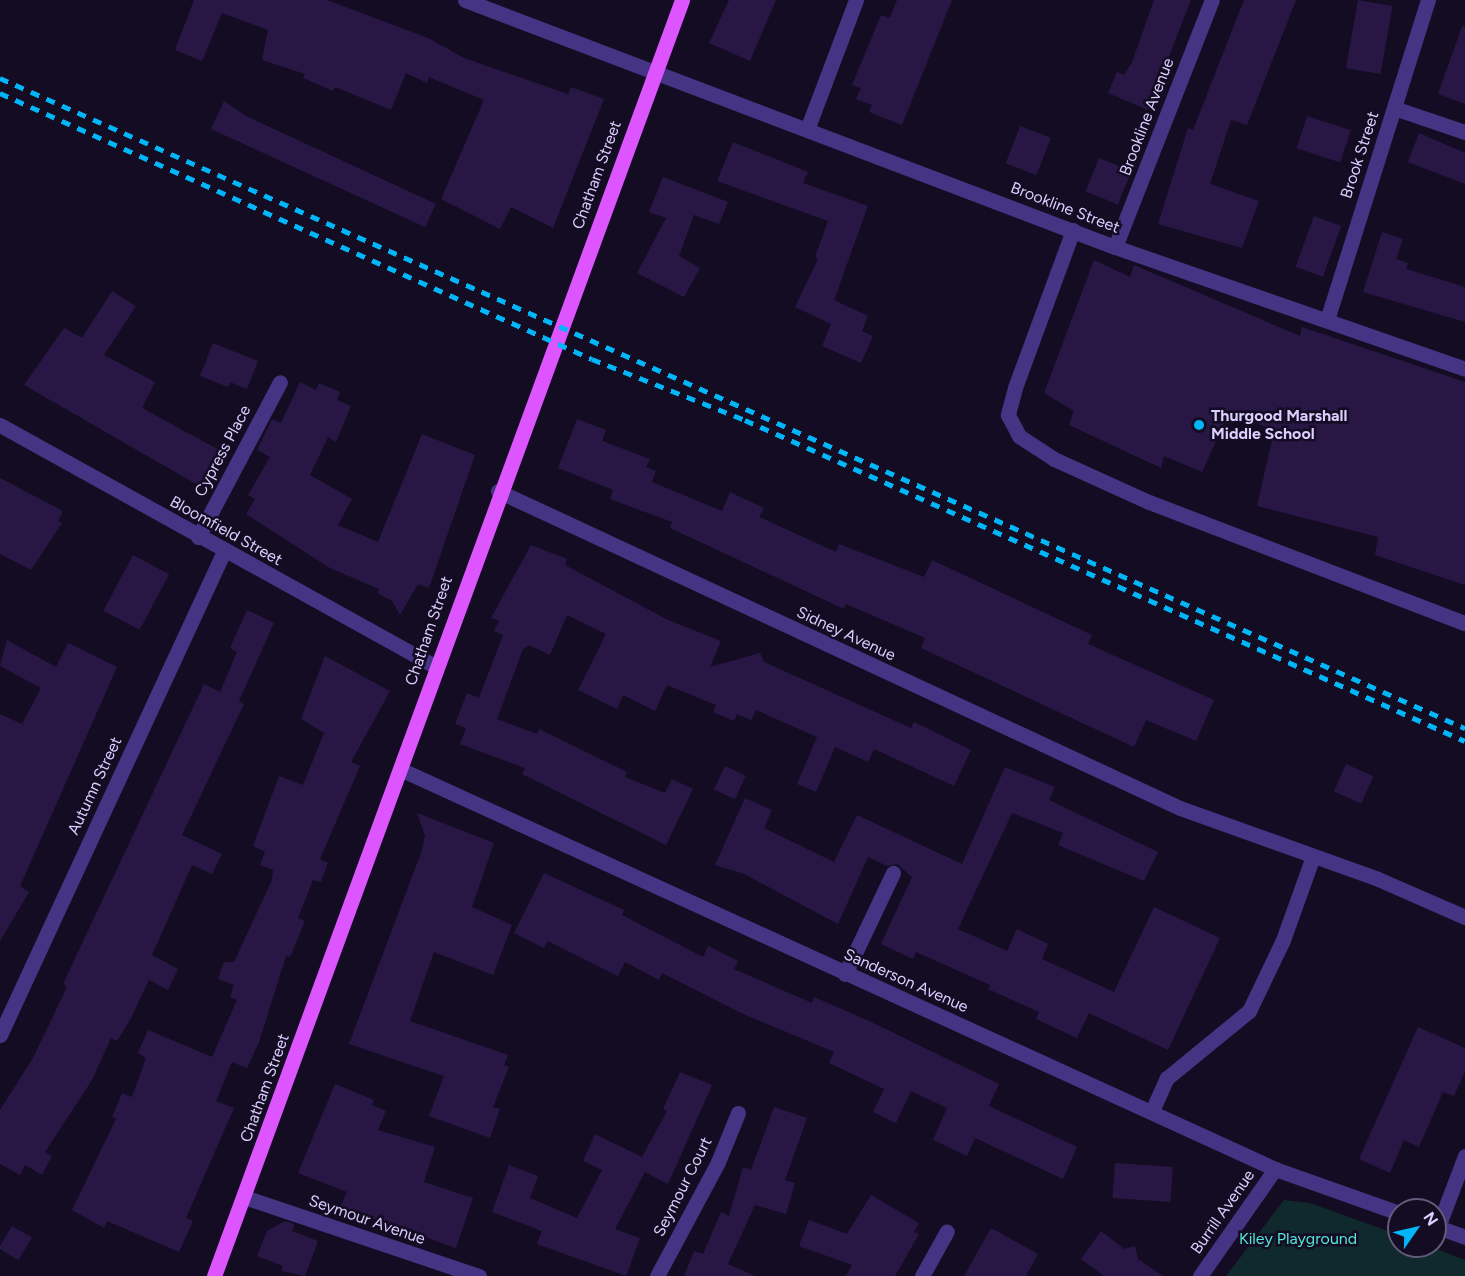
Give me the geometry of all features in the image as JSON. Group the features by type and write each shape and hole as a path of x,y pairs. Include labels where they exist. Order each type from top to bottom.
{"main road":[{"name":"Chatham Street","path":"214,1276 402,770 435,666 498,491 682,0"}],"street":[{"name":"Brookline Street","path":"465,0 654,72 808,127 1115,247 1465,369"},
{"path":"808,127 856,0"},
{"name":"Brookline Avenue","path":"1115,247 1212,0"},
{"name":"Brook Street","path":"1327,320 1428,0"},
{"path":"1394,108 1465,132"},
{"path":"1073,230 1008,415 1029,446 1085,474 1307,564 1465,623"},
{"name":"Cypress Place","path":"198,537 280,382"},
{"name":"Bloomfield Street","path":"0,425 198,537 435,666"},
{"name":"Sidney Avenue","path":"498,491 1180,808 1313,856 1465,917"},
{"name":"Autumn Street","path":"1,1030 224,551"},
{"name":"Sanderson Avenue","path":"402,770 1275,1169 1387,1209"},
{"path":"1152,1111 1167,1077 1249,1011 1283,940 1313,856"},
{"path":"845,974 893,873"},
{"name":"Seymour Court","path":"657,1276 718,1162 738,1113"},
{"path":"1447,1200 1465,1156"},
{"name":"Burrill Avenue","path":"1200,1276 1275,1169"},
{"name":"Seymour Avenue","path":"244,1197 479,1276"},
{"path":"922,1276 946,1231"},
{"path":"1447,1231 1465,1237"}],"green space":[{"name":"Kiley Playground","path":"1284,1200 1310,1203 1387,1231 1387,1258 1447,1258 1447,1253 1465,1260 1465,1276 1226,1276"}],"building":[{"path":"194,0 327,0 428,38 464,58 568,94 571,87 604,99 553,228 511,207 500,229 441,199 484,100 429,77 427,83 406,73 391,110 335,87 333,91 303,78 305,74 262,60 268,30 222,13 202,61 175,50"},
{"path":"729,0 776,0 750,61 709,43"},
{"path":"897,0 952,0 902,125 869,112 872,105 856,99 861,88 852,85 881,15 890,18"},
{"path":"1154,0 1191,0 1148,110 1108,93 1117,72 1124,75 1132,62"},
{"path":"1244,0 1296,0 1247,125 1231,120 1210,184 1259,201 1242,248 1158,224 1188,128 1193,130"},
{"path":"1358,0 1392,6 1380,74 1346,68"},
{"path":"1462,26 1465,27 1465,104 1438,94"},
{"path":"224,101 246,116 436,204 425,227 211,129"},
{"path":"1307,116 1351,130 1340,163 1296,148"},
{"path":"1020,126 1051,138 1036,175 1006,163"},
{"path":"1419,133 1465,153 1465,184 1408,162"},
{"path":"733,142 808,172 803,183 868,206 834,300 868,316 862,331 873,336 861,363 822,346 831,324 795,307 818,259 815,257 828,221 717,181"},
{"path":"1099,158 1131,171 1118,204 1086,191"},
{"path":"663,177 728,202 719,224 694,215 679,256 700,268 684,297 637,273 666,218 649,212"},
{"path":"1314,216 1341,226 1323,277 1296,267"},
{"path":"1382,232 1403,239 1396,259 1408,263 1406,269 1465,287 1465,322 1363,292"},
{"path":"1094,260 1130,277 1134,265 1300,336 1302,327 1465,382 1465,585 1375,555 1378,537 1257,506 1274,431 1230,411 1202,472 1164,456 1161,468 1069,425 1074,411 1044,393"},
{"path":"112,291 136,306 104,355 155,382 142,408 223,452 203,488 24,385 64,328 82,338"},
{"path":"213,343 258,361 247,389 230,382 228,387 200,376"},
{"path":"300,382 316,390 319,383 340,392 337,400 351,406 336,442 328,437 310,475 352,499 338,525 378,542 422,434 475,455 429,588 418,584 400,615 392,601 377,593 379,589 330,568 246,514 255,499 248,495 270,457 257,450 272,419 281,423"},
{"path":"577,419 606,430 602,441 650,459 646,467 656,471 652,482 722,511 730,492 764,508 759,517 836,552 839,544 924,577 932,560 1092,635 1088,644 1214,700 1196,741 1146,720 1134,747 921,648 925,638 846,604 844,609 670,528 672,522 610,499 613,490 558,468"},
{"path":"0,478 63,511 58,521 62,523 31,570 0,554"},
{"path":"531,545 567,559 565,565 668,620 721,641 710,667 760,653 764,662 911,728 914,722 971,750 954,786 874,749 868,762 835,747 816,792 797,784 817,737 756,710 751,720 737,714 734,721 713,712 716,705 667,685 655,711 623,695 617,709 578,690 606,634 567,615 550,655 529,645 523,649 497,719 537,734 539,729 627,772 625,777 665,793 672,779 693,789 666,845 522,774 525,768 460,744 466,728 455,724 467,693 479,698 503,635 494,631 499,621 491,618"},
{"path":"133,555 169,574 140,630 103,611"},
{"path":"247,610 274,623 239,701 244,704 182,835 222,854 212,874 192,865 152,955 178,969 168,990 149,980 130,1020 117,1041 111,1038 92,1080 45,1152 52,1156 42,1175 25,1165 20,1175 0,1164 0,1110 33,1058 67,987 63,984 204,684 220,692 237,652 230,648"},
{"path":"7,640 56,667 68,643 117,667 20,886 29,892 0,941 0,714 22,724 41,688 0,666"},
{"path":"325,656 390,691 351,762 360,766 320,859 328,863 321,882 313,880 298,918 305,921 290,957 286,956 259,1042 247,1068 232,1062 216,1101 234,1108 186,1218 193,1221 179,1252 107,1221 104,1228 72,1210 116,1119 112,1117 122,1093 132,1097 146,1058 138,1053 148,1030 212,1057 237,1000 230,997 234,985 218,979 224,962 234,962 272,880 273,870 260,865 265,852 253,846 279,776 303,785 324,733 301,719"},
{"path":"1346,764 1373,776 1361,804 1334,791"},
{"path":"725,766 746,776 735,799 714,790"},
{"path":"1005,767 1055,787 1049,800 1158,852 1144,881 1058,845 1063,833 1012,813 958,929 1007,951 1017,929 1048,944 1042,959 1114,992 1154,907 1220,938 1168,1050 1089,1013 1077,1038 1036,1019 1039,1012 988,989 990,985 916,952 913,959 881,944 912,877 897,864 887,866 868,857 838,924 744,874 715,865 745,798 772,810 764,828 834,862 857,815 962,864"},
{"path":"417,813 494,843 472,907 512,925 493,975 434,952 410,1021 508,1055 504,1065 509,1067 493,1107 500,1109 490,1138 429,1116 444,1076 349,1044 421,853 425,836"},
{"path":"544,873 624,910 622,915 703,957 708,946 738,961 734,969 812,1003 814,997 999,1084 989,1106 1077,1147 1063,1179 975,1138 967,1156 933,1140 947,1108 911,1091 896,1123 873,1112 884,1089 829,1063 834,1052 741,1013 662,973 659,980 625,962 618,976 548,941 544,948 514,933"},
{"path":"1418,1027 1465,1048 1465,1072 1454,1096 1443,1092 1419,1147 1404,1140 1390,1173 1359,1159"},
{"path":"680,1072 712,1085 668,1184 645,1172 615,1229 640,1238 626,1276 537,1244 542,1231 492,1212 509,1165 538,1176 530,1198 577,1218 602,1170 583,1161 595,1134 642,1157 667,1111 663,1109"},
{"path":"335,1084 374,1100 372,1105 386,1111 378,1130 435,1147 424,1182 473,1198 456,1248 340,1207 347,1192 298,1173"},
{"path":"774,1107 807,1118 785,1180 795,1183 786,1214 755,1205 728,1264 755,1276 684,1276 694,1251 703,1254 721,1212 729,1216 743,1167 751,1170"},
{"path":"1115,1163 1173,1167 1170,1202 1113,1198"},
{"path":"871,1195 919,1223 914,1232 919,1234 895,1276 846,1276 852,1265 799,1246 809,1220 847,1234"},
{"path":"285,1221 294,1224 292,1231 318,1241 305,1276 281,1271 283,1266 257,1256 267,1231"},
{"path":"12,1226 32,1238 18,1260 0,1249"},
{"path":"991,1228 1038,1254 1026,1276 964,1276"},
{"path":"1101,1231 1124,1249 1135,1246 1138,1259 1163,1276 1104,1276 1081,1259"}],"railway":[{"path":"0,78 1465,728"},
{"path":"0,93 592,359 745,420 1465,741"}],"place":[{"name":"Thurgood Marshall Middle School","path":"1199,425"}]}
